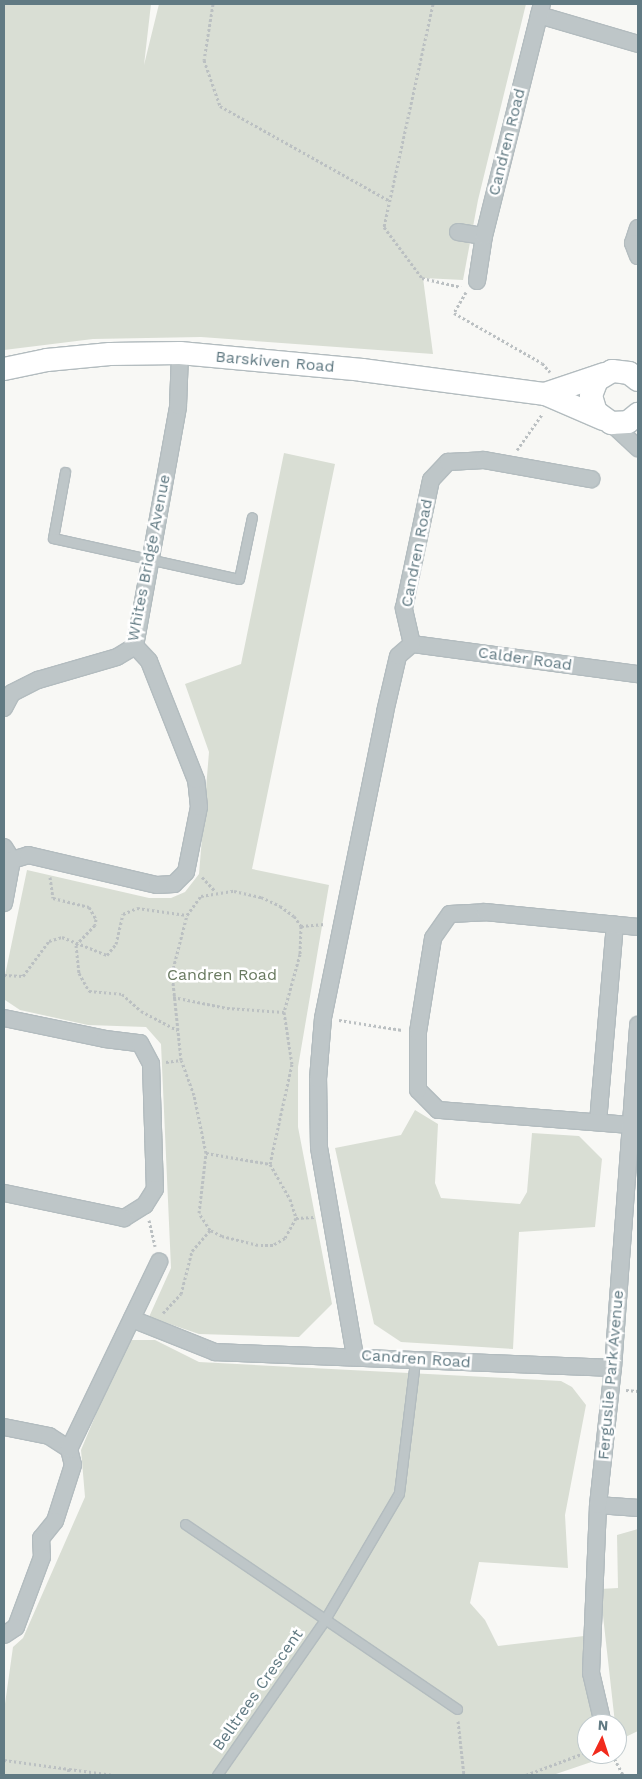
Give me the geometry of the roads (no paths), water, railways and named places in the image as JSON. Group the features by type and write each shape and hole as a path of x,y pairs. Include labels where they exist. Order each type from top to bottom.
{"street":[{"path":"541,9 638,44"},
{"name":"Candren Road","path":"477,281 484,236 541,9"},
{"path":"638,228 633,244 638,256"},
{"path":"458,232 484,236"},
{"name":"Barskiven Road","path":"4,369 47,360 101,355 180,353 362,370 541,393 607,421"},
{"name":"Whites Bridge Avenue","path":"4,708 12,693 38,680 117,657 135,646 178,406 180,353"},
{"path":"625,373 593,388 591,396 592,405 638,448"},
{"name":"Barskiven Road","path":"541,393 625,373"},
{"path":"607,421 628,422 638,414"},
{"name":"Candren Road","path":"591,479 508,462 448,462 431,480 404,608 412,644 398,656 323,1018 318,1079 319,1147 354,1356 416,1361 613,1368"},
{"name":"Calder Road","path":"412,644 638,674"},
{"path":"4,903 8,853 28,855 156,885 174,884 186,872 199,807 196,780 149,661 135,646"},
{"path":"630,1125 438,1110 418,1090 418,1032 433,938 450,914 484,912 638,927"},
{"path":"598,1122 615,925"},
{"path":"4,1018 105,1040 140,1043 151,1064 155,1189 145,1205 124,1218 4,1192"},
{"name":"Ferguslie Park Avenue","path":"601,1714 592,1673 598,1505 613,1368 638,1025"},
{"path":"4,1636 16,1627 42,1557 41,1538 58,1513 72,1465 69,1449 159,1262"},
{"path":"132,1319 215,1352 354,1356"},
{"path":"4,1427 49,1436 69,1449"},
{"path":"598,1505 638,1508"}],"lane":[{"path":"65,472 53,538 239,579 252,517"},
{"name":"Belltrees Crescent","path":"217,1775 324,1621 399,1493 416,1361"},
{"name":"Belltrees Crescent","path":"184,1524 324,1621 457,1709"}]}
